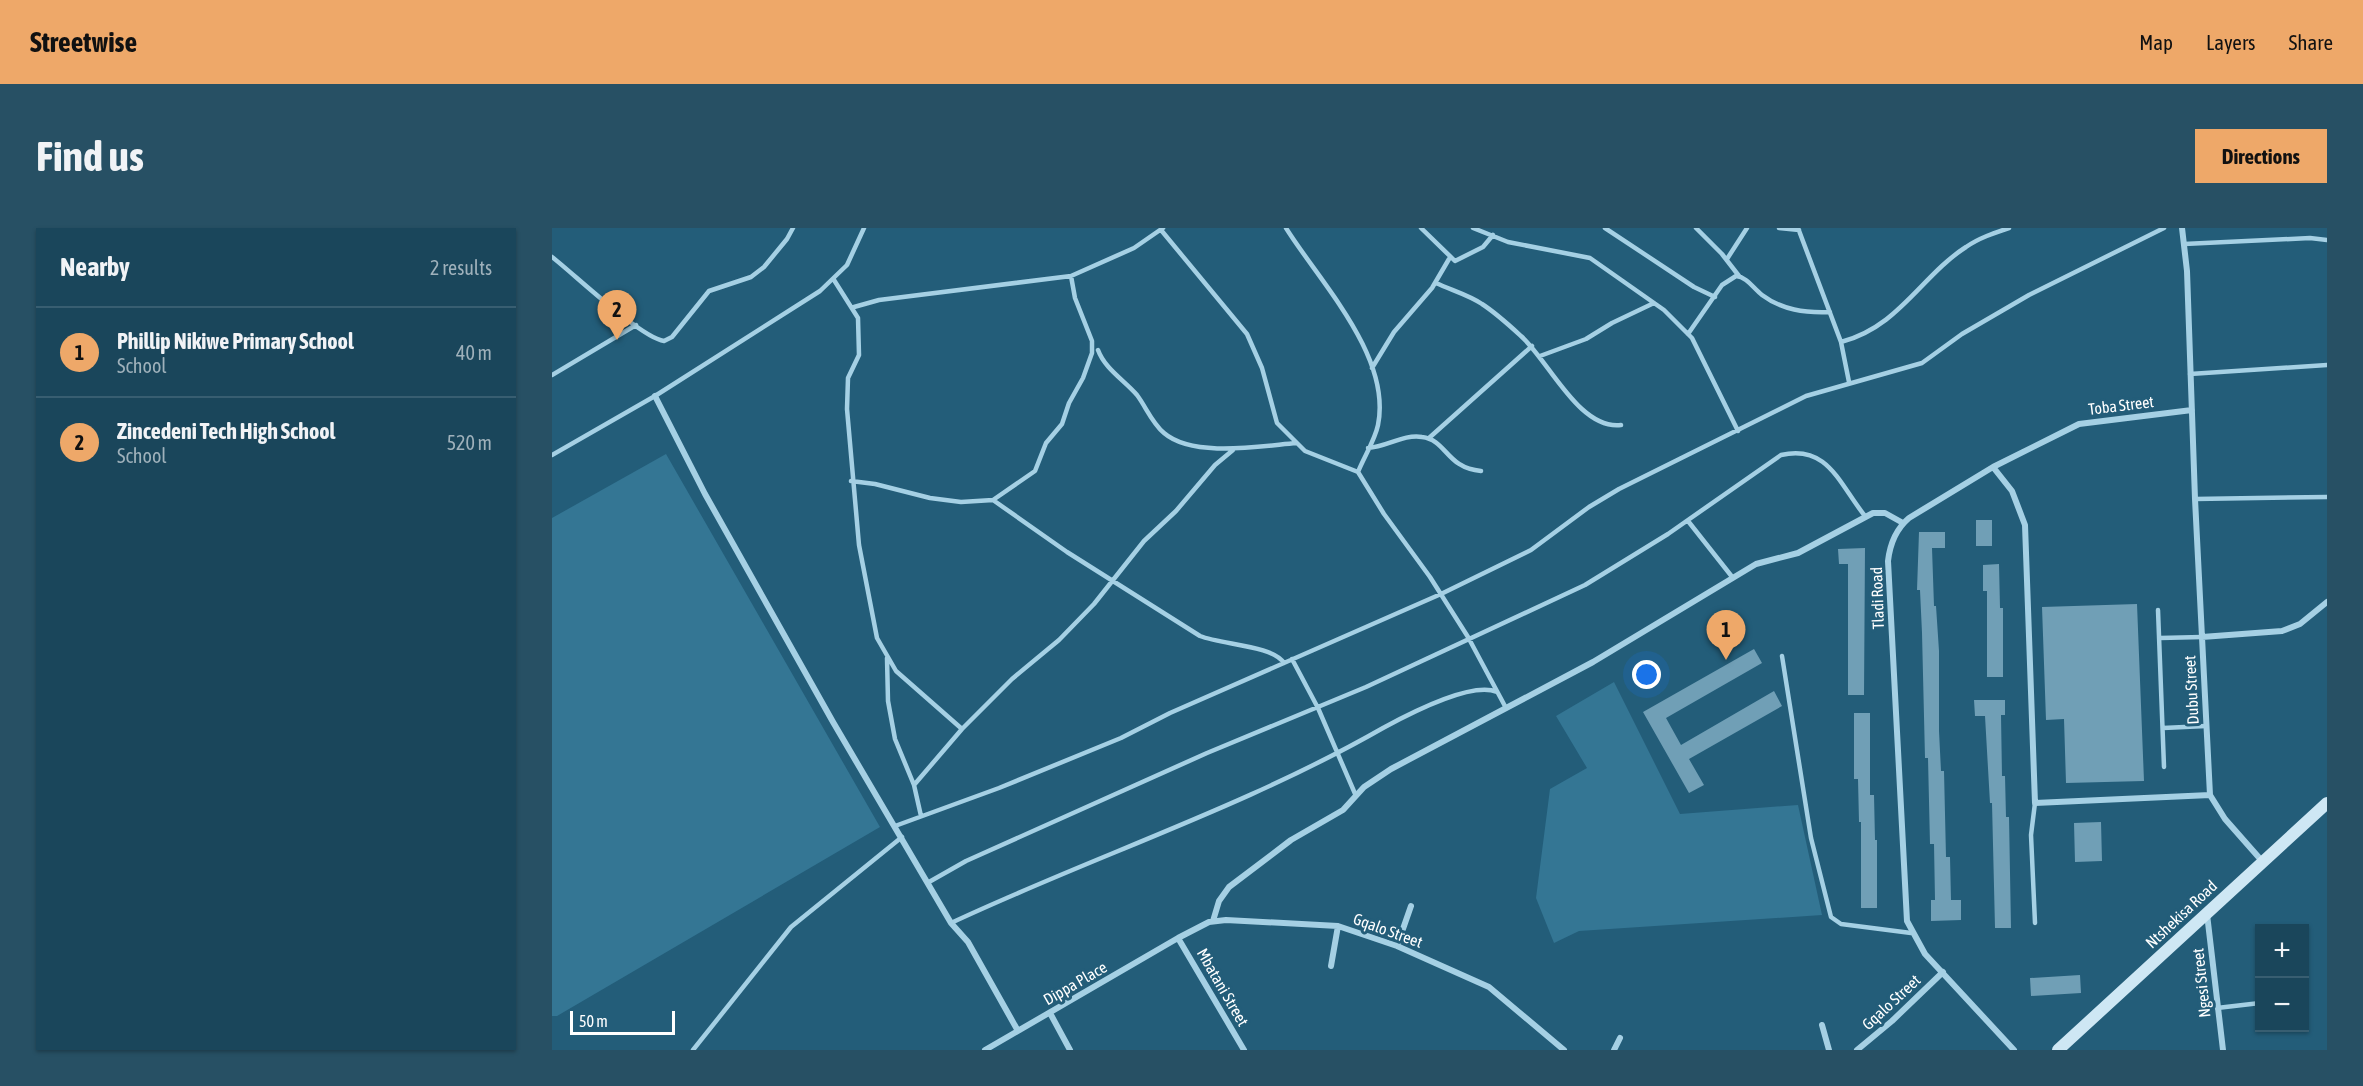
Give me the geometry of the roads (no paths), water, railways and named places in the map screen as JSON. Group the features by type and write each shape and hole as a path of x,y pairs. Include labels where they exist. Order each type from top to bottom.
{"street":[{"name":"Dubu Street","path":"2182,228 2187,271 2195,499 2210,795 2225,819 2262,861"},
{"path":"655,396 705,494 832,722 951,923 968,942 1018,1031"},
{"name":"Toba Street","path":"1992,467 2079,424 2192,410"},
{"path":"1213,921 1219,901 1229,887 1291,840 1343,810 1356,796 1391,769 1593,662 1761,562 1798,553 1865,516 1885,513 1903,523 1992,467 2012,491 2025,525 2035,802 2210,795"},
{"name":"Tladi Road","path":"1903,523 1894,536 1888,561 1905,910 1911,933 1925,954 2014,1050"},
{"path":"2202,637 2290,629 2300,624 2327,602"},
{"name":"Ntshekisa Road","path":"2058,1050 2327,803"},
{"path":"1397,946 1411,906"},
{"name":"Ngesi Street","path":"2207,914 2223,1050"},
{"name":"Gqalo Street","path":"1178,938 1213,921 1338,926 1397,946 1489,987 1564,1050"},
{"path":"1331,966 1338,926"},
{"name":"Dippa Place","path":"985,1050 1178,938"},
{"name":"Mbatani Street","path":"1178,938 1244,1050"},
{"name":"Gqalo Street","path":"1857,1050 1892,1021 1943,972"},
{"path":"1050,1013 1070,1050"},
{"path":"1822,1025 1829,1050"},
{"path":"1614,1050 1620,1038"}],"lane":[{"path":"552,257 653,338 668,340 709,291 751,277 764,267 793,228"},
{"path":"552,455 655,396 788,313 834,280 854,255 864,228"},
{"path":"1286,228 1353,323 1372,368 1377,390 1379,417 1358,472"},
{"path":"1421,228 1449,259 1460,260 1476,252 1493,235"},
{"path":"1473,228 1508,242 1590,258 1654,303 1688,334 1707,364 1738,431"},
{"path":"1605,228 1694,287 1715,297"},
{"path":"1696,228 1727,259 1739,276 1763,296 1781,306 1797,311 1830,312"},
{"path":"1727,259 1748,228"},
{"path":"1779,228 1798,229 1841,342 1849,382"},
{"path":"1841,342 1855,338 1894,314 1965,247 2009,228"},
{"path":"895,826 1121,738 1170,713 1441,594 1531,550 1589,507 1619,489 1806,396 1849,382 1904,371 1922,363 1962,334 2029,295 2164,228"},
{"path":"854,307 879,300 1071,276 1134,248 1162,229 1247,334 1262,368 1274,419 1296,443 1311,453 1358,472 1468,637 1506,708"},
{"path":"2184,243 2310,238 2327,240"},
{"path":"1372,368 1395,332 1436,283 1449,259"},
{"path":"852,481 875,484 951,502 993,500 1035,471 1046,443 1062,424 1069,403 1090,361 1092,341 1075,298 1071,276"},
{"path":"1688,334 1728,279 1739,276"},
{"path":"834,280 854,307 858,318 860,344 846,389 852,481 871,614 877,638 887,658 917,691 944,711 962,729"},
{"path":"1436,283 1484,304 1532,346 1560,385 1594,419 1607,424 1621,425"},
{"path":"1540,356 1586,339 1654,303"},
{"path":"552,375 636,325"},
{"path":"1428,438 1532,346"},
{"path":"1098,350 1165,434 1199,446 1233,450 1296,443"},
{"path":"2190,374 2327,365"},
{"path":"1368,448 1411,437 1428,438 1457,465 1480,471"},
{"path":"914,785 962,729 1012,679 1059,640 1094,604 1113,579 1215,465 1233,450"},
{"path":"928,882 966,861 1207,753 1318,708 1585,585 1688,521 1776,458 1798,452 1812,454 1820,460 1865,516"},
{"path":"2195,499 2327,497"},
{"path":"993,500 1067,552 1200,636 1217,643 1264,650 1284,663"},
{"path":"1688,521 1733,578"},
{"path":"2158,610 2164,767"},
{"path":"2160,638 2202,637"},
{"path":"1782,656 1811,838 1831,917 1841,924 1911,933"},
{"path":"887,658 888,701 895,739 914,785 921,816"},
{"path":"1292,659 1318,708 1336,755 1356,796"},
{"path":"951,923 1006,897 1138,845 1336,755 1428,705 1478,690 1498,693"},
{"path":"2163,728 2206,726"},
{"path":"2035,802 2031,835 2035,923"},
{"path":"693,1050 791,927 902,837"},
{"path":"2217,1008 2255,1003"}],"place":[{"name":"Zincedeni Tech High School","path":"617,340"},
{"name":"Phillip Nikiwe Primary School","path":"1726,660"}]}
